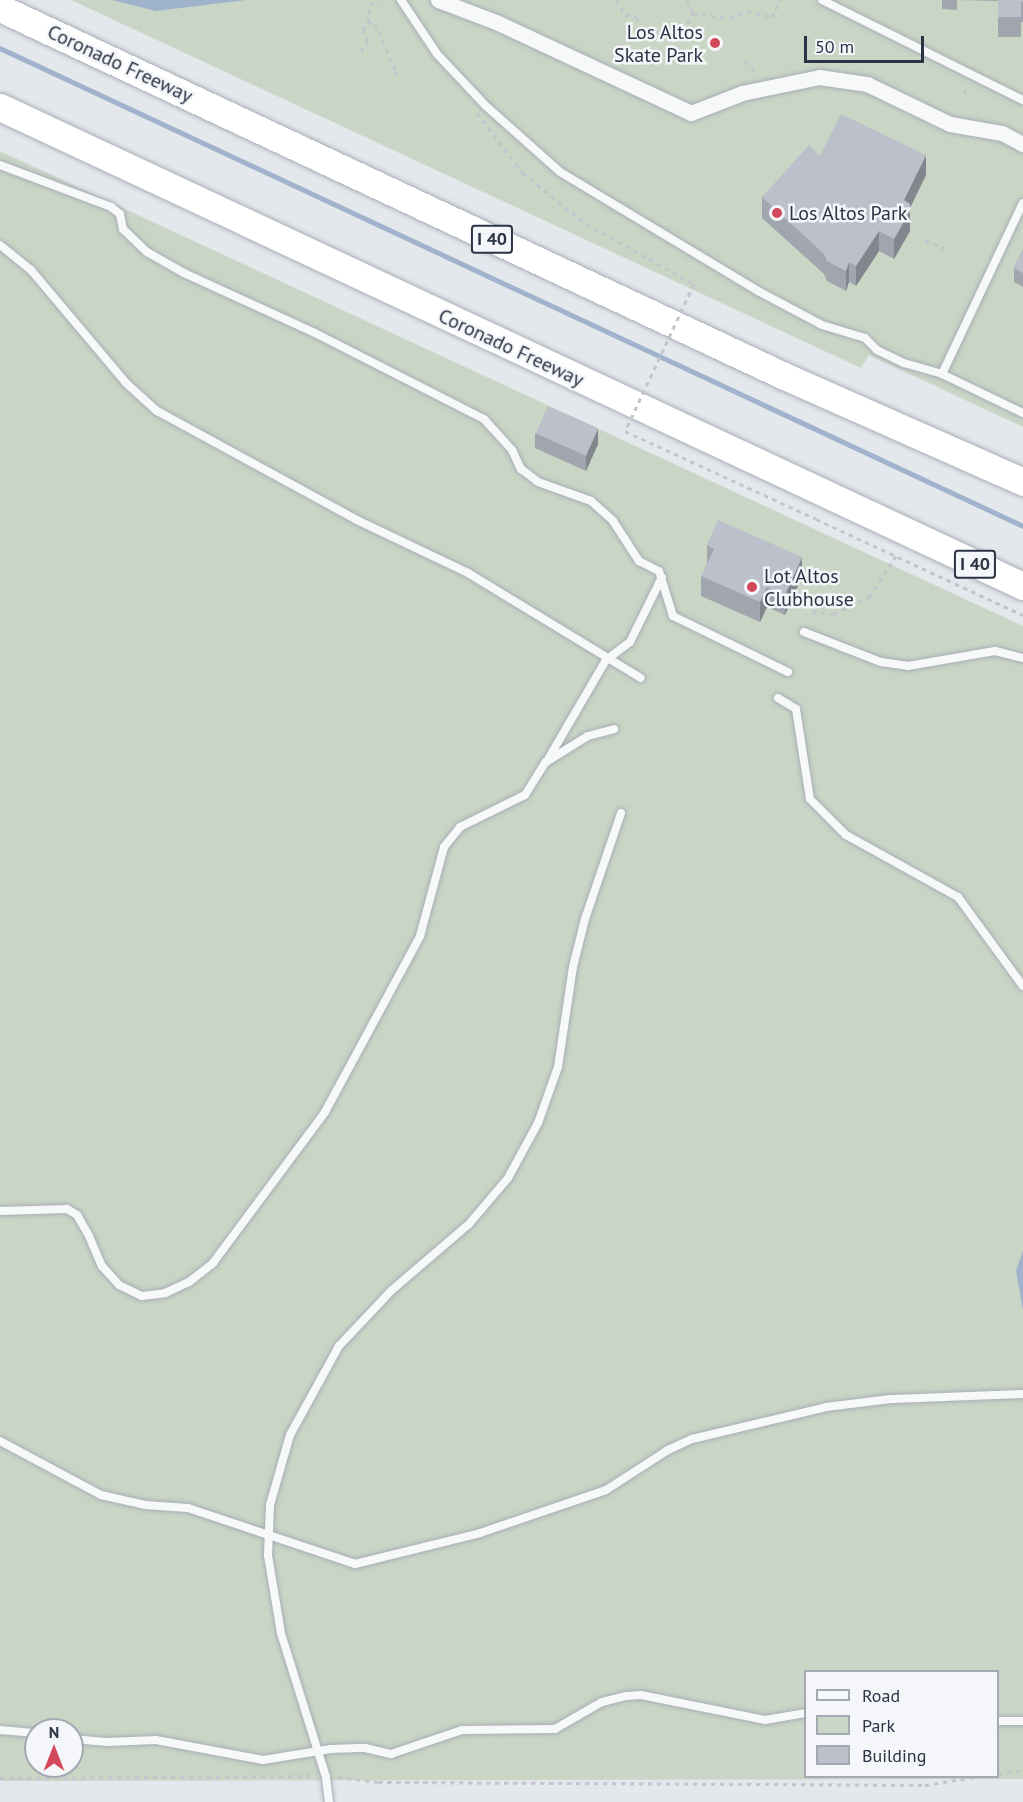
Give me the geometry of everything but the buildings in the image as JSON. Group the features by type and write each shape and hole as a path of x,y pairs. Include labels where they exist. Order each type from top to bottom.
{"highway":[{"name":"Coronado Freeway","path":"0,8 782,375 1023,481"},
{"name":"Coronado Freeway","path":"0,107 1023,586"},
{"path":"927,543 1023,591"}],"street":[{"path":"438,0 496,22 691,113 742,93 819,77 867,84 950,124 1002,133 1023,144"}],"lane":[{"path":"401,0 417,30 486,106 560,172 656,231 822,326 865,338 877,350 904,363 942,374 1023,413"},
{"path":"822,0 1023,100"},
{"path":"0,165 111,207 120,214 123,230 147,252 184,273 315,333 484,418 512,450 521,469 538,482 591,501 614,521 639,561 659,571 673,616 788,672"},
{"path":"942,374 1023,203"},
{"path":"0,245 31,270 126,383 157,411 357,520 468,573 606,660 641,678"},
{"path":"0,1211 67,1209 76,1215 89,1236 102,1266 119,1285 142,1296 165,1293 189,1282 213,1263 325,1112 420,936 444,847 460,827 525,795 606,660 630,642 662,577"},
{"path":"804,632 881,662 908,666 994,651 1023,658"},
{"path":"778,698 796,710 810,799 846,835 958,897 1023,986"},
{"path":"546,762 588,736 614,729"},
{"path":"329,1802 318,1750 277,1614 267,1555 270,1505 290,1435 339,1346 392,1290 469,1224 508,1178 538,1123 558,1067 573,967 585,920 621,813"},
{"path":"0,1441 100,1495 145,1505 188,1508 269,1533 355,1564 480,1533 606,1490 692,1439 826,1407 891,1400 1023,1394"},
{"path":"84,1739 108,1742 156,1740 263,1760 318,1750 365,1748 391,1754 462,1730 555,1729 602,1702 633,1695 765,1720 804,1713"},
{"path":"999,1721 1023,1721"},
{"path":"0,1730 24,1732"}],"path":[{"path":"361,52 368,41 363,30 368,22 370,5 380,0"},
{"path":"616,0 626,15 638,17 640,26"},
{"path":"687,0 693,13"},
{"path":"693,13 730,18 747,11 772,17 780,0"},
{"path":"670,32 683,31 693,13"},
{"path":"368,22 375,24 396,71 395,80"},
{"path":"486,106 476,115 523,173 586,224 694,284 625,431 1023,615"},
{"path":"925,240 944,248"},
{"path":"812,611 834,614 869,597 896,556"},
{"path":"999,1774 1023,1770"},
{"path":"0,1778 314,1776"},
{"path":"335,1777 378,1782 925,1785 969,1778"}],"green space":[{"name":"Los Altos Park","path":"71,0 1023,0 1023,427 869,355 861,368"},
{"path":"0,151 1023,626 1023,1779 0,1781"}],"water":[{"path":"112,0 246,0 156,11"},
{"path":"1023,1251 1023,1311 1016,1270"}],"waterway":[{"path":"0,48 1023,526"}],"place":[{"name":"Los Altos Skate Park","path":"715,43"},
{"name":"Los Altos Park","path":"777,213"},
{"name":"Lot Altos Clubhouse","path":"752,587"}]}
